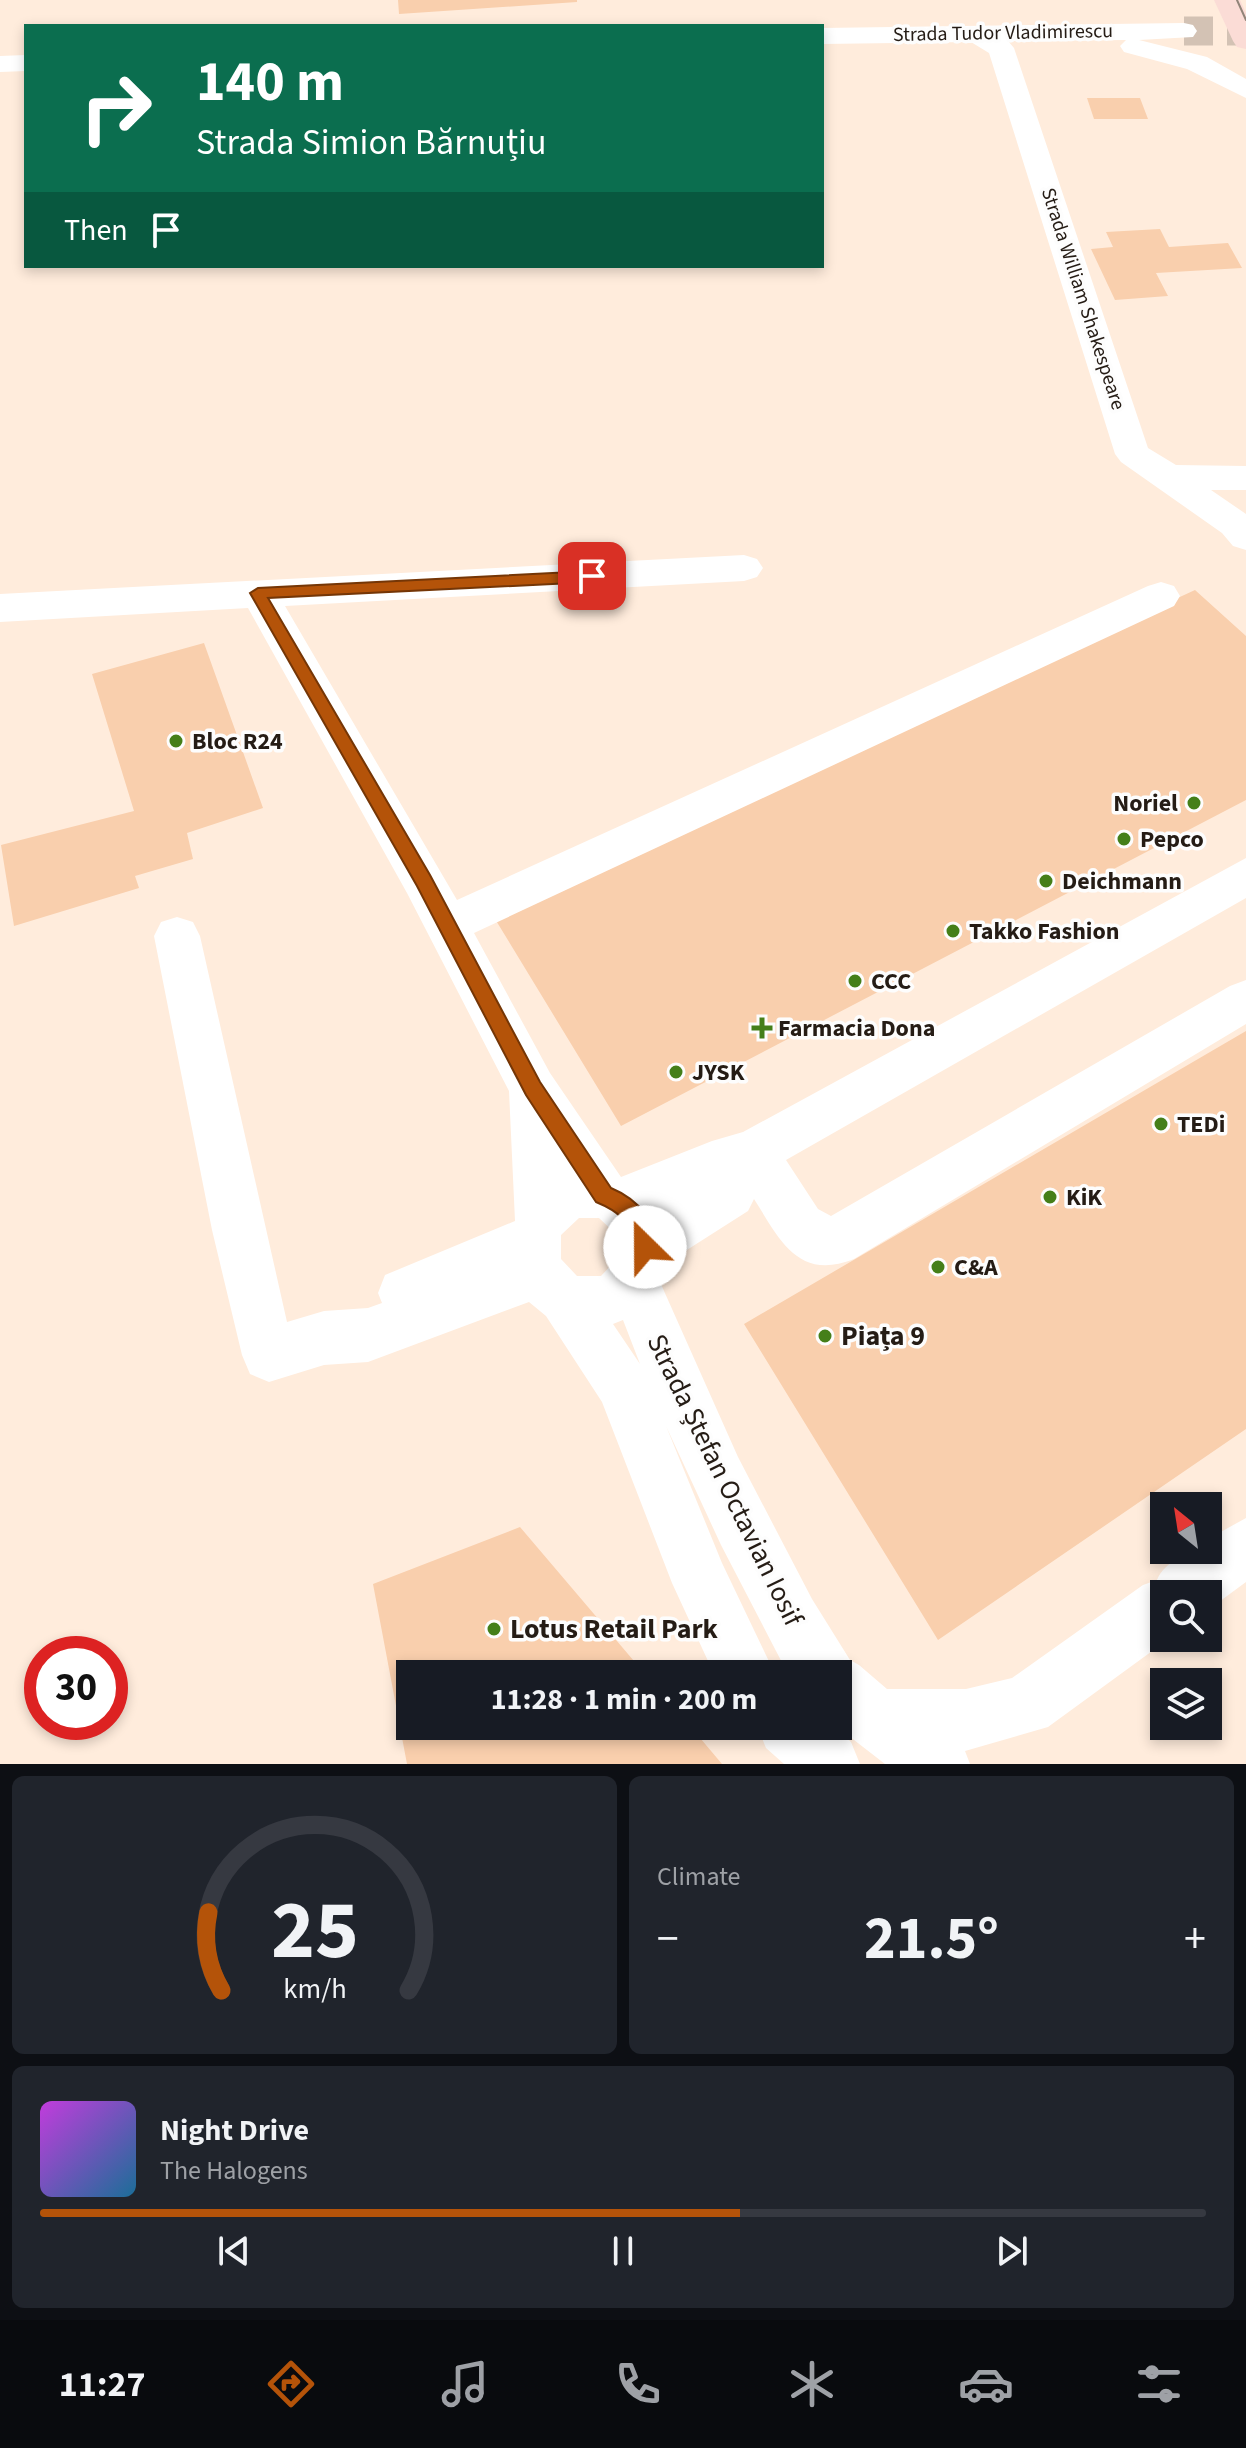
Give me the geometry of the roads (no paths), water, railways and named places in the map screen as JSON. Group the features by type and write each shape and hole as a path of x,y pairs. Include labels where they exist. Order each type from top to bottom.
{"main road":[{"path":"1227,0 1246,41"}],"street":[{"path":"928,33 984,26 1147,18 1191,5"},
{"path":"984,26 1126,45 1197,63 1246,90"},
{"name":"Strada William Shakespeare","path":"984,26 1001,48 1133,454 1242,528"},
{"name":"Strada Tudor Vladimirescu","path":"824,36 1184,31"},
{"path":"0,64 24,63"},
{"path":"1169,477 1246,478"},
{"path":"0,608 744,568"},
{"name":"Strada Ștefan Octavian Iosif","path":"258,593 448,925 533,1089 612,1199 642,1229 640,1264 665,1366 766,1577 814,1660"},
{"path":"448,925 1161,596"},
{"path":"177,936 238,1230 269,1355 324,1338 368,1335 545,1257 568,1198 586,1193 612,1199 753,1153 1246,876"},
{"path":"753,1153 800,1226 815,1240 836,1241 1246,1000"},
{"name":"Strada Ștefan Octavian Iosif","path":"533,1089 545,1257 622,1385 701,1583 738,1660"},
{"path":"545,1257 584,1302 603,1300 620,1293 640,1264 730,1194 753,1153"},
{"path":"1200,1580 1246,1547"},
{"path":"856,1703 966,1720 1026,1705 1150,1616"},
{"path":"856,1703 939,1764"},
{"path":"803,1740 829,1764"}],"tunnel":[{"path":"1184,31 1246,31"}],"tram line":[{"path":"1237,0 1246,20"}],"place":[{"name":"Bloc R24","path":"176,741"},
{"name":"Noriel","path":"1194,803"},
{"name":"Pepco","path":"1124,839"},
{"name":"Deichmann","path":"1046,881"},
{"name":"Takko Fashion","path":"953,931"},
{"name":"CCC","path":"855,981"},
{"name":"Farmacia Dona","path":"762,1028"},
{"name":"JYSK","path":"676,1072"},
{"name":"TEDi","path":"1161,1124"},
{"name":"KiK","path":"1050,1197"},
{"name":"C&A","path":"938,1267"},
{"name":"Piața 9","path":"825,1336"},
{"name":"Lotus Retail Park","path":"494,1629"}]}
